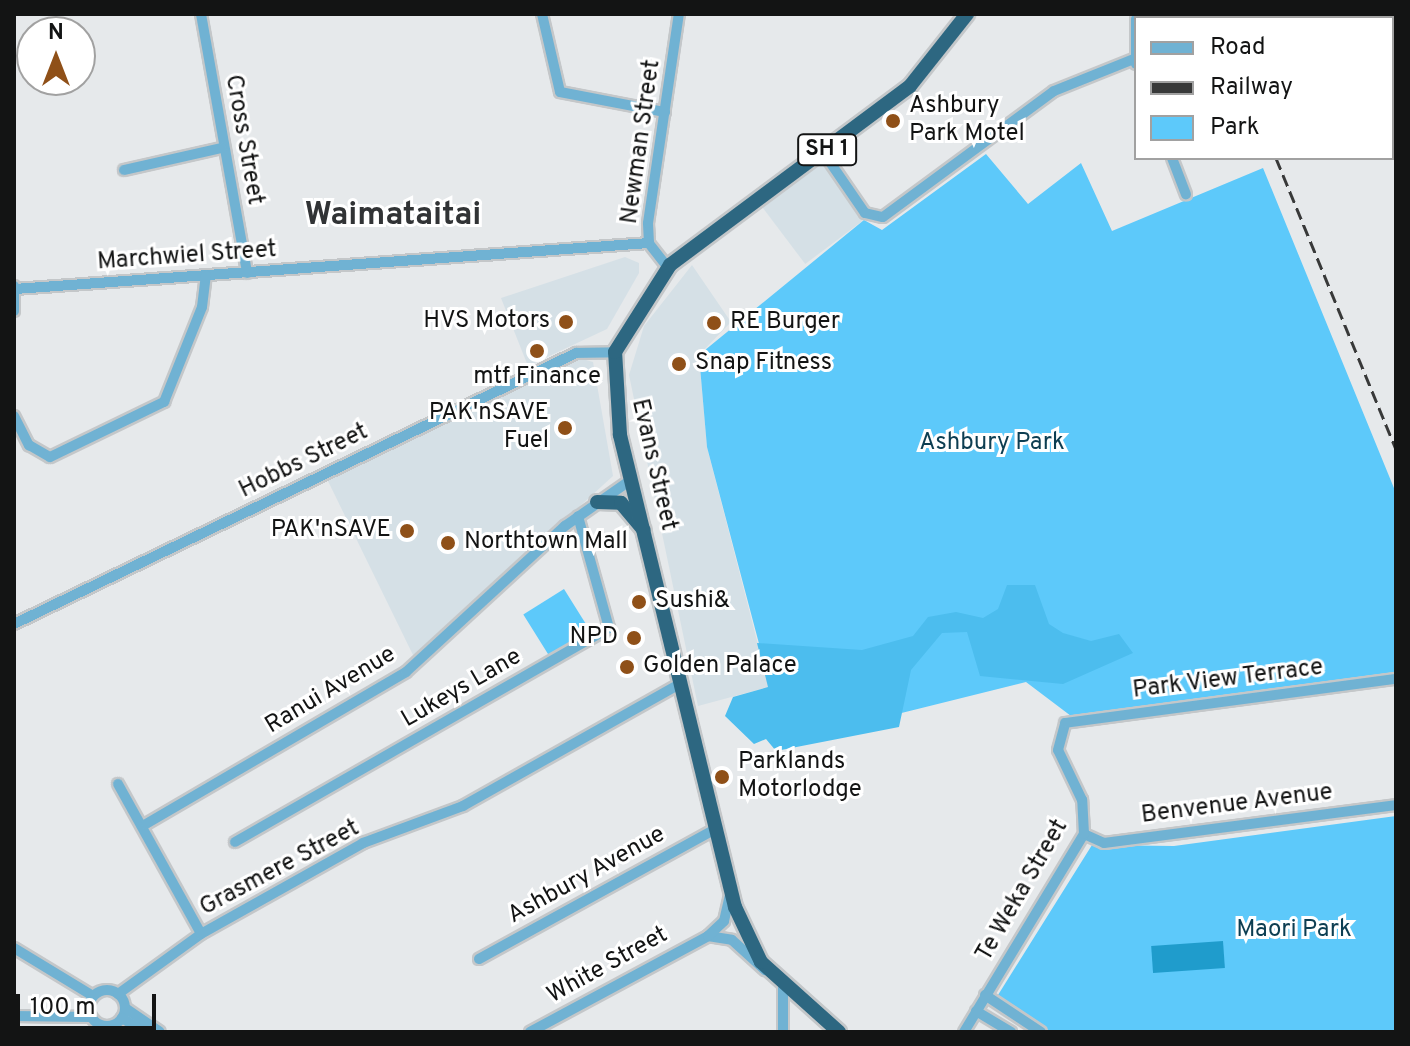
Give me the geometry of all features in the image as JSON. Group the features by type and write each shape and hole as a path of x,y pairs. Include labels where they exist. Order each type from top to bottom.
{"highway":[{"name":"SH 1","path":"615,352 669,269 920,77 967,14"},
{"name":"Evans Street","path":"615,352 614,398 632,479 715,829 745,936 783,988 839,1032"},
{"path":"597,502 621,503 646,534"}],"street":[{"name":"Cross Street","path":"201,14 222,148 247,273"},
{"path":"542,14 560,92 665,112"},
{"name":"Newman Street","path":"669,269 649,243 679,14"},
{"path":"823,152 865,213 883,217 1054,91 1134,62"},
{"path":"124,170 222,148"},
{"path":"1173,160 1186,194"},
{"name":"Marchwiel Street","path":"14,288 649,243"},
{"path":"14,416 29,445 50,457 164,402 202,307 206,275"},
{"path":"14,288 14,311"},
{"name":"Hobbs Street","path":"14,624 576,353 615,352"},
{"name":"Ranui Avenue","path":"146,824 406,672 578,516 632,479"},
{"name":"Lukeys Lane","path":"235,842 609,628 578,516"},
{"name":"Park View Terrace","path":"1065,723 1396,679"},
{"name":"Grasmere Street","path":"118,994 201,934 363,843 463,806 681,683"},
{"name":"Te Weka Street","path":"964,1032 1084,834 1082,800 1058,750 1065,723"},
{"path":"118,784 146,824 201,934"},
{"name":"Benvenue Avenue","path":"1084,834 1104,843 1396,805"},
{"name":"Ashbury Avenue","path":"479,959 715,829"},
{"name":"White Street","path":"530,1032 708,936 724,921 731,892"},
{"name":"White Street","path":"708,936 732,940 770,972"},
{"path":"14,948 93,996 118,994 123,1013 144,1032"},
{"path":"783,988 783,1027"},
{"path":"985,995 1041,1032"},
{"path":"91,1017 93,996"},
{"path":"976,1011 1011,1032"},
{"path":"14,1016 91,1017 106,1026 123,1013"},
{"path":"123,1013 160,1032"}],"shaded area":[{"path":"821,162 864,220 805,264 762,207"},
{"path":"625,257 639,263 639,273 607,329 528,366 501,298"},
{"path":"692,265 731,322 699,355 707,447 769,687 698,706 629,375 644,326"},
{"path":"579,358 593,362 613,476 414,657 327,479"},
{"path":"1007,585 1035,585 1049,624 1063,633 1091,641 1119,634 1133,653 1063,684 980,676 967,632 942,633 911,670 899,727 776,751 766,739 754,744 725,716 733,697 768,687 757,643 862,650 913,636 928,617 956,612 983,618 998,609"},
{"path":"1223,941 1225,968 1153,973 1151,946"}],"green space":[{"name":"Ashbury Park","path":"986,154 1028,204 1081,163 1112,231 1263,168 1396,493 1396,674 1071,716 1026,682 785,742 707,447 699,355 864,220 882,230"},
{"path":"564,589 592,633 551,659 523,614"},
{"name":"Maori Park","path":"1396,816 1396,1032 1051,1032 998,995 1092,845 1174,846"}],"railway":[{"path":"1277,160 1396,449"}],"place":[{"name":"Ashbury Park Motel","path":"893,121"},
{"name":"HVS Motors","path":"566,322"},
{"name":"RE Burger","path":"714,323"},
{"name":"mtf Finance","path":"537,351"},
{"name":"Snap Fitness","path":"679,364"},
{"name":"PAK'nSAVE Fuel","path":"565,428"},
{"name":"PAK'nSAVE","path":"407,531"},
{"name":"Northtown Mall","path":"448,543"},
{"name":"Sushi&","path":"639,602"},
{"name":"NPD","path":"634,638"},
{"name":"Golden Palace","path":"627,667"},
{"name":"Parklands Motorlodge","path":"722,777"}],"district":[{"name":"Waimataitai","path":"393,216"}]}
